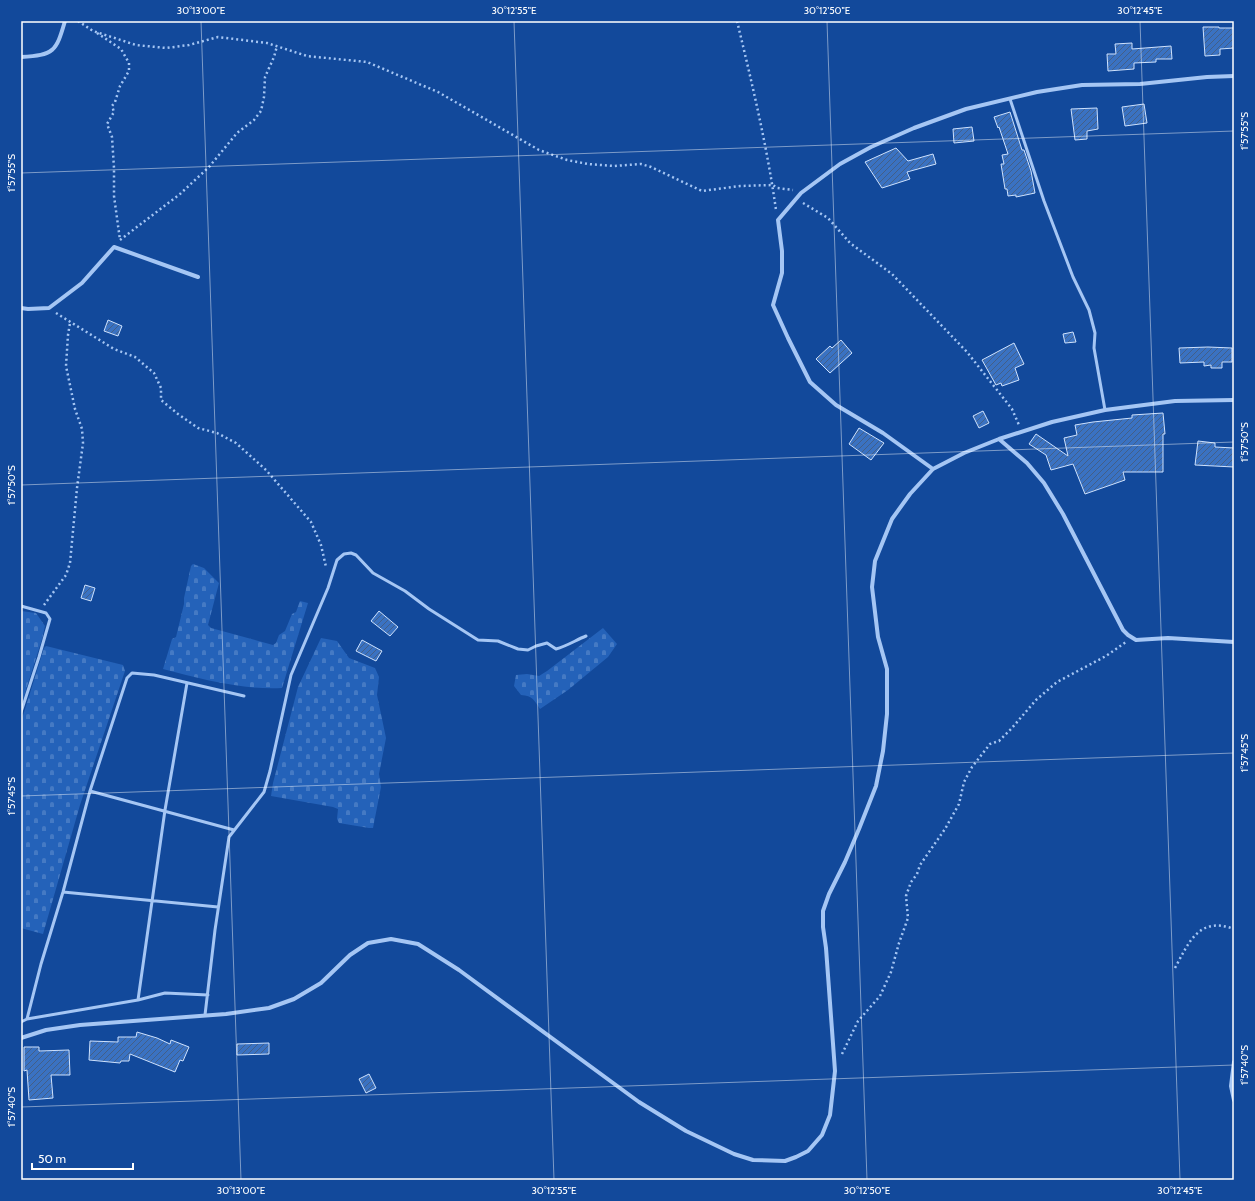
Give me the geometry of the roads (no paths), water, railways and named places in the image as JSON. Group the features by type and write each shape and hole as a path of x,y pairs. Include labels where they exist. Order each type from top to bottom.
{"street":[{"path":"21,57 46,54 54,49 60,40 65,21"},
{"path":"933,469 883,433 836,405 810,382 773,306 782,273 782,251 778,220 801,193 840,164 914,128 966,109 1037,92 1082,84 1140,84 1207,77 1234,76"},
{"path":"21,308 49,308 82,283 114,247 198,277"},
{"path":"21,1038 46,1030 80,1025 226,1014 269,1008 294,999 321,983 350,955 368,943 391,939 418,944 459,970 639,1102 686,1130 734,1154 753,1160 784,1160 796,1157 808,1151 822,1134 830,1115 836,1071 823,927 823,911 876,786 883,751 887,714 887,669 878,637 872,587 875,561 892,519 910,494 933,469 964,453 999,439 1052,422 1104,410 1175,401 1234,400"},
{"path":"999,439 1027,463 1044,483 1063,514 1123,630 1131,638 1136,640 1168,638 1234,642"},
{"path":"1234,1062 1231,1086 1234,1100"}],"lane":[{"path":"1010,98 1044,201 1073,277 1089,310 1095,333 1094,348 1104,410"},
{"path":"205,1015 218,907 229,837 264,792 291,675 332,578 338,560 344,554 350,553 356,555 373,573 405,591 429,609 478,640 498,641 518,649 528,650 547,643 556,649 564,647 586,636"},
{"path":"21,606 46,612 50,619 40,657 21,712"},
{"path":"27,1019 40,964 64,892 90,791 127,678 132,673 154,675 244,696"},
{"path":"138,1000 164,810 187,683"},
{"path":"90,791 234,830"},
{"path":"64,892 218,907"},
{"path":"21,1022 27,1019 138,1000 165,993 208,995"}]}
